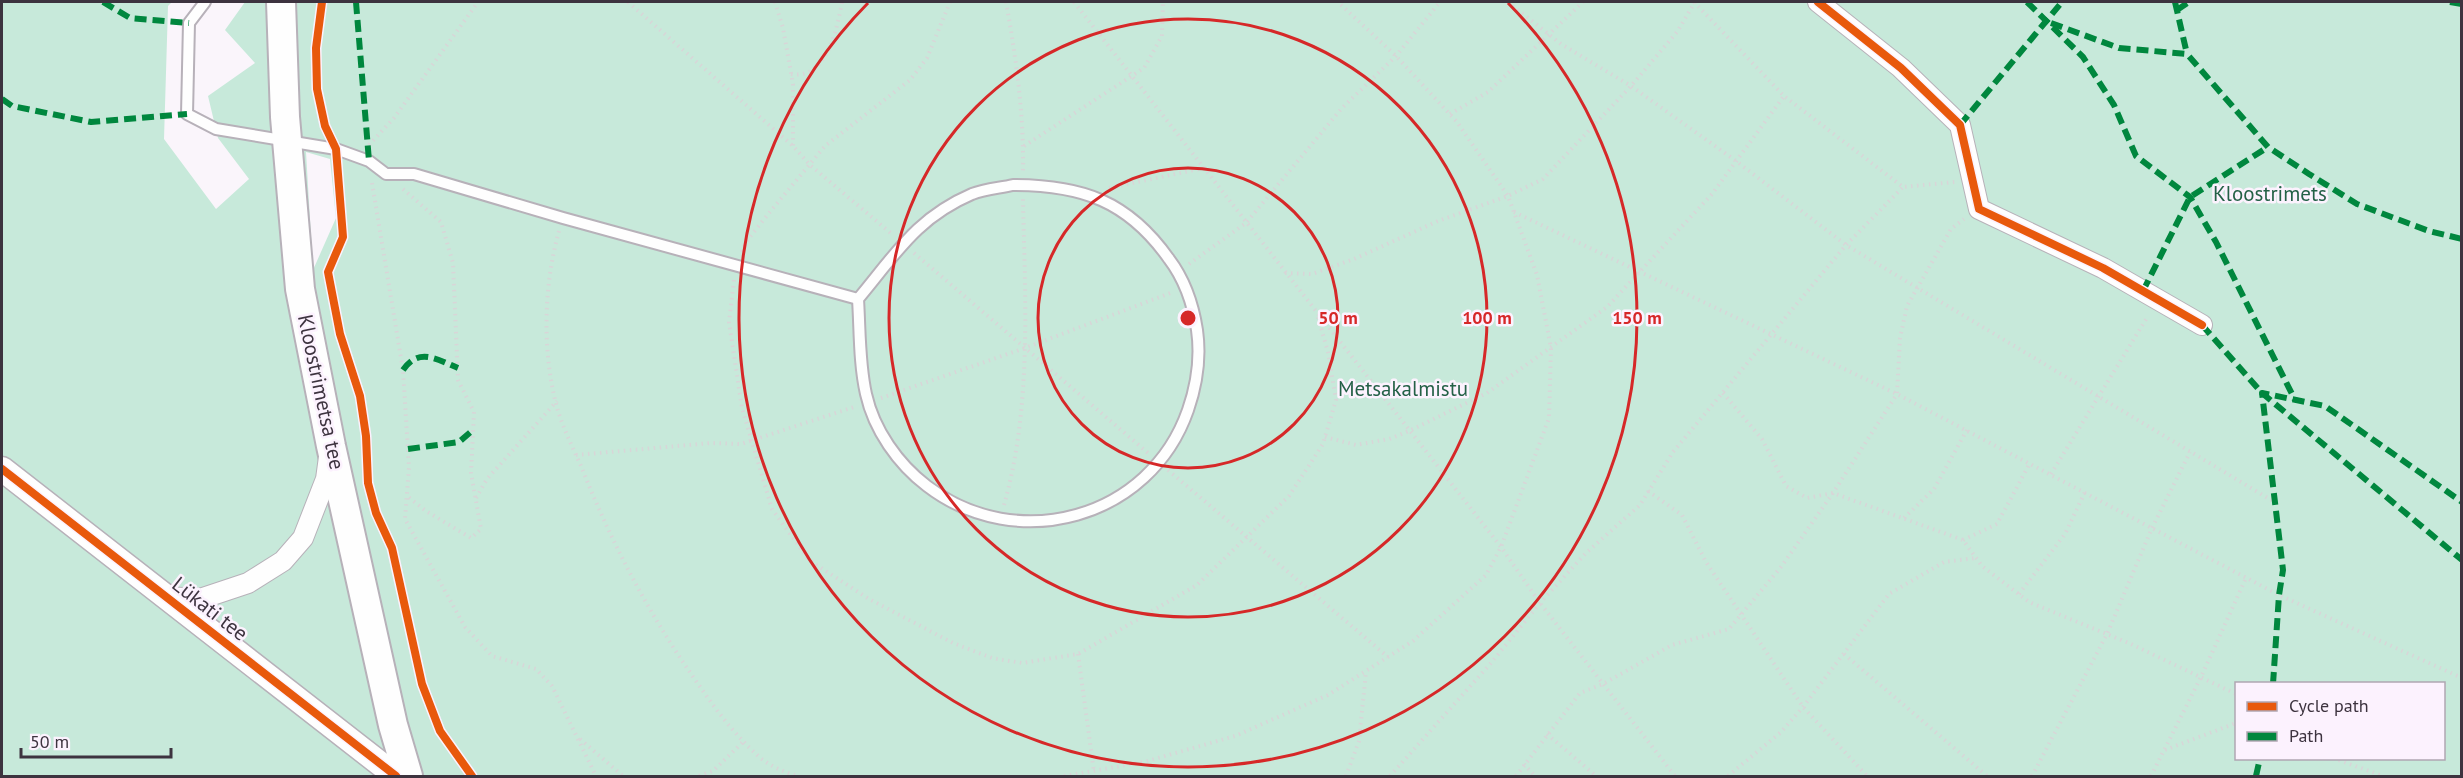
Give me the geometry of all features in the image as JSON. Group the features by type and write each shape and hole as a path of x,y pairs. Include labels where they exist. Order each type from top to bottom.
{"main road":[{"name":"Kloostrimetsa tee","path":"281,2 287,140 300,289 331,446 393,725 408,777"}],"street":[{"path":"1818,2 1901,68 1960,125 1974,181 1978,209 2103,268 2202,326"},
{"path":"166,597 200,599 248,583 283,561 303,538 316,508 326,479 331,446"},
{"name":"Lükati tee","path":"2,469 396,777"}],"lane":[{"path":"205,2 189,23 187,114 216,129 336,149 369,161 386,174 414,174 563,218 858,299"},
{"path":"1023,185 1052,186 1079,192 1091,195 1126,213 1155,239 1178,272 1193,308 1199,347 1196,387 1181,430 1159,462 1120,497 1079,516 1034,523 989,518 946,501 910,473 883,437 869,402 863,371 858,299 908,236 939,211 974,194 1023,185"}],"path":[{"path":"367,148 394,118 478,2"},
{"path":"628,2 793,146 810,165 1388,657"},
{"path":"775,2 783,28 791,74 793,146"},
{"path":"791,74 802,76 813,71 827,55 842,2"},
{"path":"736,266 746,242 825,146 910,80 927,58 950,2"},
{"path":"1000,519 1015,466 1025,348 1024,146 1017,61 1006,2"},
{"path":"1074,2 1501,547 1540,603 1675,777"},
{"path":"1024,146 1144,68 1162,36 1163,2"},
{"path":"1064,777 1144,762 1235,736 1328,695 1413,641 1486,575 1501,547 1549,418 1551,348 1537,275 1508,196 1450,114 1396,56 1338,2"},
{"path":"1178,272 1246,223 1342,108 1396,56 1440,2"},
{"path":"1508,2 1550,35 1631,86 1736,161 1845,245 2276,503"},
{"path":"1450,114 1488,92 1583,2"},
{"path":"1285,273 1312,274 1354,259 1438,221 1508,196 1543,179 1631,86 1677,32 1694,2 1784,96 1903,187"},
{"path":"1325,437 1356,445 1389,439 1409,431 1487,393 1607,307 1712,194 1784,96"},
{"path":"369,161 403,370 409,467 405,519 465,627 492,656 536,669 552,686 596,777"},
{"path":"1079,192 1204,168"},
{"path":"386,174 441,222 453,263 458,380 474,412 471,473 482,529 471,538 426,511 406,495"},
{"path":"1390,777 1491,663 1540,603 1585,554 1640,504 1673,452 1845,245 1903,187 1974,181"},
{"path":"1516,777 1580,693 1603,684 1672,645 1729,629 1781,567 1833,493 1897,394 1900,338 1907,306 1950,229 1978,209"},
{"path":"1514,212 1897,394 2279,595 2462,678"},
{"path":"563,218 552,256 546,296 548,352 558,411 599,512 660,629 709,701 756,754 781,771 798,777"},
{"path":"576,455 711,443 741,444 1025,348 1166,296 1185,286"},
{"path":"2051,474 2158,300"},
{"path":"1723,393 1762,440 1786,486 1807,498 1833,493 1963,540 1982,566 2029,602 2107,634 2235,694"},
{"path":"476,499 488,479 557,401"},
{"path":"1904,518 1934,489 1967,430"},
{"path":"2032,777 2107,634 2152,528 2190,452"},
{"path":"1963,540 1997,524 2030,463"},
{"path":"1648,491 1682,515 1706,562 1803,707 1867,777"},
{"path":"2019,594 2065,534 2085,492"},
{"path":"1728,777 1781,732 1803,707 1889,594 1944,562 1976,558"},
{"path":"2151,777 2201,677 2246,578"},
{"path":"1078,654 1094,772"},
{"path":"1844,654 1987,777"},
{"path":"1346,777 1359,741 1366,671"},
{"path":"2164,751 2235,723"},
{"path":"1547,734 1596,777"},
{"path":"577,736 622,777"},
{"path":"699,777 713,771 744,741"},
{"path":"2336,760 2383,777"},
{"path":"1524,764 1535,777"}],"green space":[{"name":"Metsakalmistu","path":"2,2 172,2 168,6 164,139 216,209 249,179 218,138 208,96 255,63 225,30 245,2 2461,2 2461,776 2,776","holes":["306,152 330,159 336,218 313,270"]}],"marked path":[{"path":"103,2 130,18 189,23"},
{"path":"356,2 369,161"},
{"path":"2027,2 2083,57 2114,105 2136,156 2190,197 2216,242 2295,400"},
{"path":"1960,125 2062,2"},
{"path":"2175,2 2187,54"},
{"path":"2177,10 2189,2"},
{"path":"2450,2 2462,4"},
{"path":"2051,23 2119,48 2187,54 2268,147 2357,204 2429,231 2462,239"},
{"path":"2,99 12,106 91,122 187,114"},
{"path":"2143,291 2190,197 2268,147"},
{"path":"2202,325 2262,393 2462,560"},
{"path":"403,370 409,363 422,357 435,359 458,368"},
{"path":"2273,682 2283,570 2262,393 2325,406 2462,502"},
{"path":"408,449 459,442 473,430"},
{"path":"2256,776 2260,760"}],"cycle path":[{"path":"322,2 316,48 317,89 325,126 336,149 343,237 328,272 340,334 360,396 366,436 368,483 376,513 392,548 422,684 440,731 472,776"},
{"path":"1818,2 1901,68 1960,125 1979,209 2103,268 2202,325"},
{"path":"2,469 396,776"}],"park label":[{"name":"Kloostrimets","path":"2270,194"}]}
